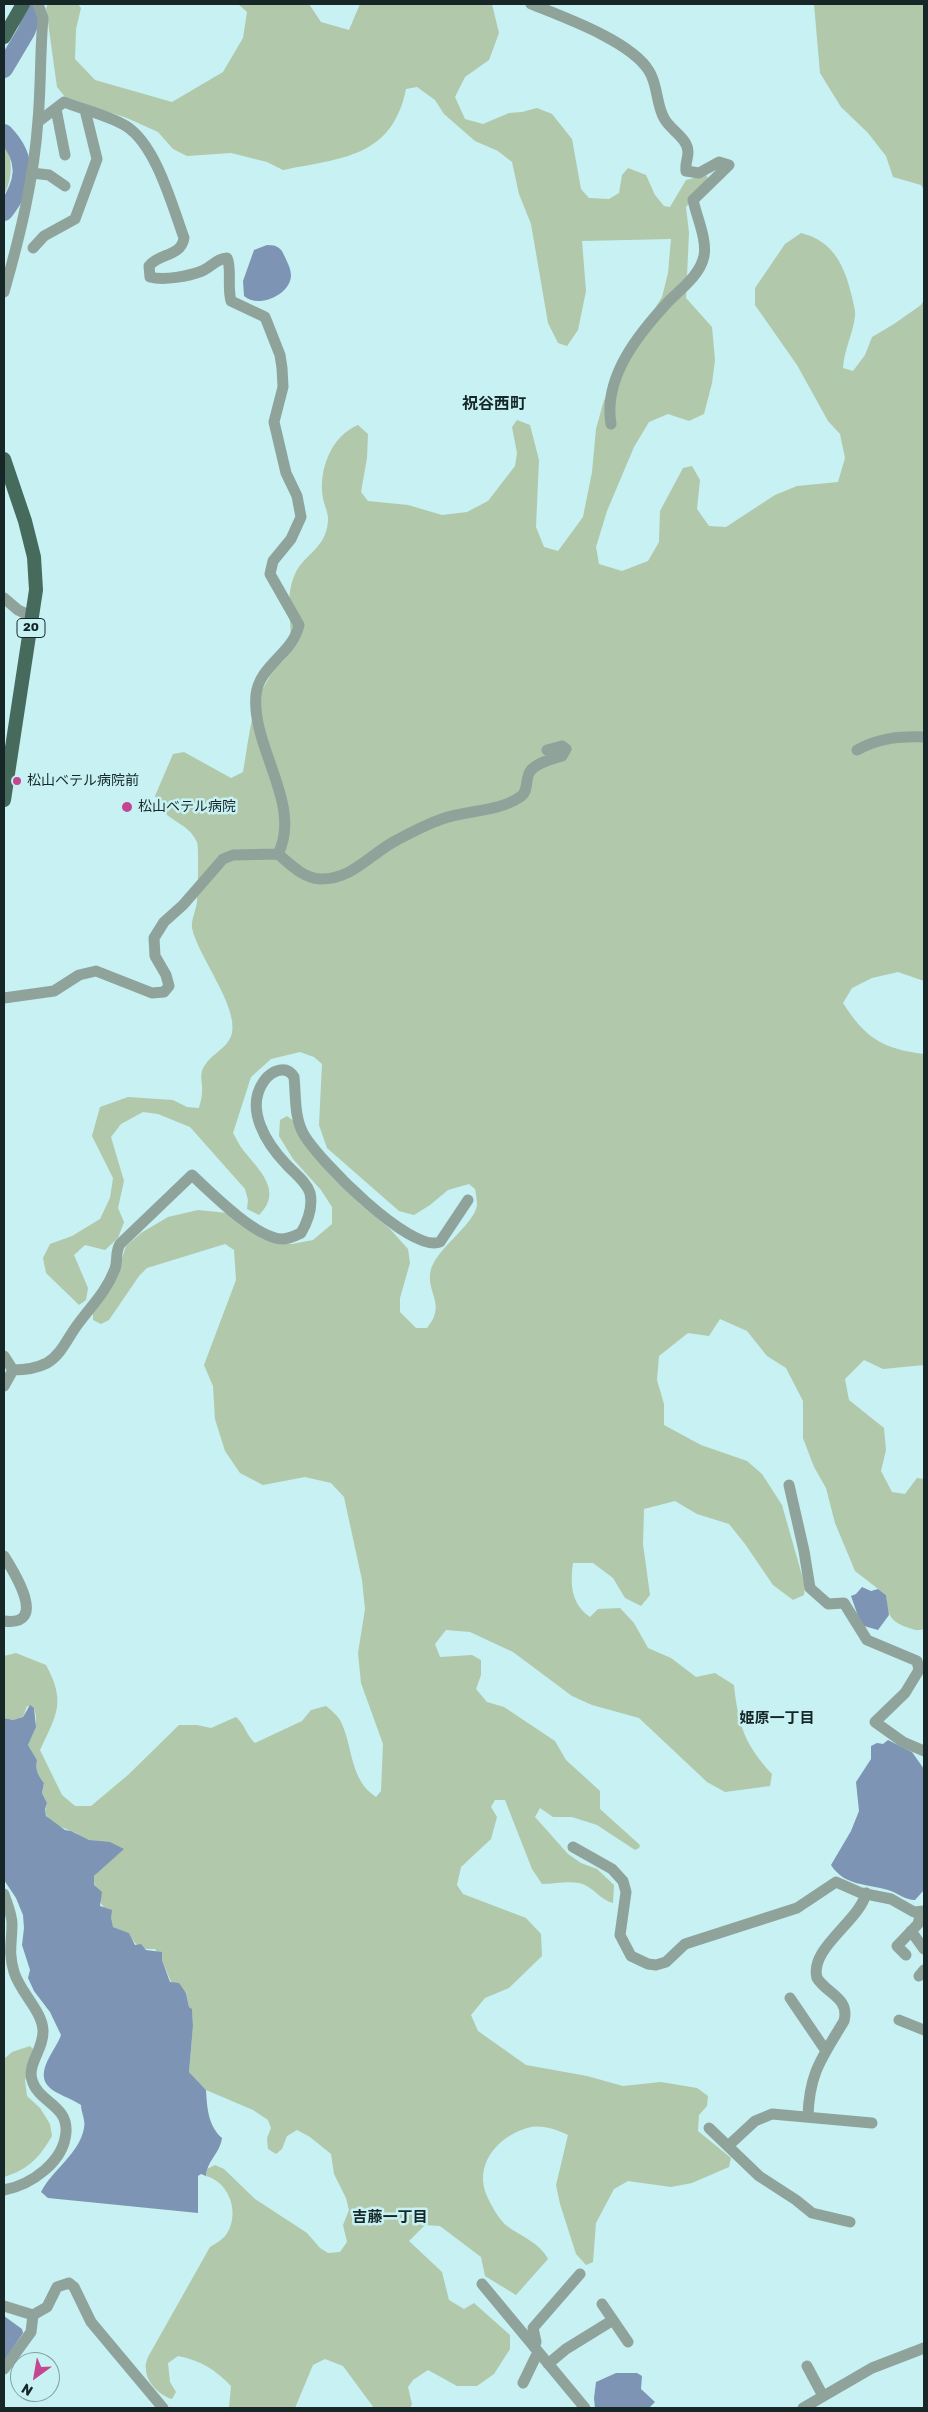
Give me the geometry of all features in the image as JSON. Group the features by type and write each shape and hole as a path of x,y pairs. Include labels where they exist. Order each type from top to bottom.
{"main road":[{"path":"4,35 22,4"},
{"name":"20","path":"4,459 25,521 34,557 36,590 33,617 8,746 4,800"}],"street":[{"path":"4,292 22,224 32,173 38,122 43,18 38,4"},
{"path":"532,4 590,28 638,58 646,66 651,73 664,119 679,135 687,149 686,171 699,173 719,162 729,165 724,172 693,200 703,238 704,255 702,262 691,280 644,330 625,358 613,384 609,412 611,424"},
{"path":"38,122 64,102 125,125 134,132 146,146 170,200 184,238 183,243 173,253 153,261 149,266 150,277 194,274 221,259 227,258 229,264 228,291 231,301 265,317 280,355 283,387 274,422 286,473 297,496 301,517 292,539 273,561 270,574 299,625 297,635 286,652 270,665 259,684 256,693 255,713 259,732 281,800 285,823 283,844 278,854"},
{"path":"56,108 65,155"},
{"path":"33,248 44,236 75,219 83,199 97,159 85,110"},
{"path":"32,173 49,175 65,186"},
{"path":"4,598 18,610 33,617"},
{"path":"857,750 884,738 924,737"},
{"path":"4,998 54,991 79,975 96,971 152,992 164,992 169,986 166,975 155,956 154,938 164,922 183,905 223,859 232,855 278,854 295,869 309,876 320,879 339,877 361,865 395,840 443,818 508,803 520,797 525,793 528,775 532,769 542,763 562,756 566,749 562,746 547,750"},
{"path":"13,1370 23,1370 47,1362 62,1349 78,1323 106,1290 115,1268 116,1251 120,1244 192,1175 223,1204 271,1236 282,1239 301,1233 309,1215 310,1193 306,1184 284,1162 271,1145 257,1117 256,1106 261,1085 275,1071 284,1069 291,1071 294,1076 298,1120 309,1142 363,1201 410,1235 426,1244 434,1245 440,1242 468,1200"},
{"path":"4,1356 13,1370"},
{"path":"4,1386 13,1370"},
{"path":"789,1485 804,1551 810,1588 828,1604 844,1603 862,1635 874,1645 916,1661 919,1670 905,1693 875,1722 903,1742 924,1749"},
{"path":"4,1556 24,1594 27,1606 22,1618 18,1621 4,1621"},
{"path":"573,1847 612,1869 623,1882 626,1892 620,1935 631,1956 648,1964 656,1965 666,1962 685,1944 797,1908 836,1882 866,1894 880,1895 914,1912 920,1922 924,1949"},
{"path":"4,1894 12,1923 9,1947 14,1972 22,1992 40,2018 43,2027 42,2047 30,2074 32,2082 36,2091 58,2108 66,2124 66,2133 62,2148 44,2170 21,2186 4,2190"},
{"path":"808,2117 809,2097 814,2074 844,2021 846,2007 842,2001 821,1984 817,1978 816,1966 829,1944 862,1904 866,1894"},
{"path":"906,1954 897,1946 920,1922"},
{"path":"790,1998 826,2051"},
{"path":"899,2020 924,2030"},
{"path":"728,2146 763,2116 772,2114 872,2123"},
{"path":"709,2128 759,2176 796,2200 812,2213 850,2222"},
{"path":"523,2383 536,2350 533,2328 580,2274"},
{"path":"4,2306 33,2315 47,2307 57,2287 69,2283 74,2287 91,2322 163,2408"},
{"path":"482,2284 585,2408"},
{"path":"602,2304 628,2342"},
{"path":"4,2369 31,2332 33,2315"},
{"path":"548,2364 566,2349 613,2320"},
{"path":"803,2408 872,2368 924,2348"},
{"path":"807,2366 823,2396"}],"green space":[{"path":"48,4 78,4 81,8 76,29 75,59 95,80 172,102 223,72 243,38 247,12 238,4 309,4 321,22 349,30 360,4 492,4 499,33 489,60 465,77 455,97 465,119 483,124 509,113 537,108 552,114 572,139 581,189 589,198 609,199 619,193 622,175 628,168 646,175 655,195 664,206 670,207 686,180 706,175 708,178 686,207 689,233 686,298 712,327 715,360 712,383 704,414 689,421 668,414 649,422 634,447 607,511 596,547 599,564 622,571 648,561 659,542 660,511 683,468 692,466 700,480 697,509 709,526 726,527 775,495 797,486 838,482 845,458 840,434 828,421 797,365 755,305 755,288 785,244 801,233 822,242 836,257 846,275 855,314 843,368 853,371 865,355 872,337 921,305 924,300 924,981 898,972 872,978 852,988 843,1003 859,1025 876,1040 897,1049 924,1054 924,1365 883,1369 864,1360 845,1379 849,1400 884,1428 886,1450 881,1471 892,1492 905,1494 917,1478 924,1479 924,1629 913,1629 893,1620 889,1612 886,1595 855,1571 835,1523 826,1488 814,1467 803,1438 803,1401 786,1368 767,1356 747,1331 720,1319 709,1336 688,1333 659,1356 657,1380 664,1404 664,1425 701,1445 747,1461 762,1474 782,1505 805,1586 804,1595 793,1600 773,1585 729,1524 697,1514 675,1501 644,1509 643,1544 650,1595 641,1606 625,1598 613,1578 593,1563 573,1563 572,1586 575,1600 590,1617 598,1609 620,1608 634,1623 648,1648 671,1658 696,1677 715,1673 734,1685 744,1734 755,1753 772,1774 770,1786 725,1792 707,1782 639,1718 592,1705 572,1696 513,1652 470,1632 446,1630 435,1644 440,1657 472,1655 481,1660 481,1675 476,1689 487,1702 504,1707 555,1741 566,1760 600,1791 600,1809 640,1845 635,1850 597,1825 572,1817 553,1817 540,1808 535,1817 568,1854 581,1863 597,1869 614,1885 613,1903 579,1883 542,1884 532,1869 505,1800 495,1800 491,1807 497,1817 491,1839 461,1867 457,1885 463,1894 526,1918 541,1934 542,1956 509,1988 485,1998 471,2015 478,2031 526,2065 587,2076 623,2086 661,2082 697,2088 708,2096 707,2106 699,2115 698,2131 731,2158 729,2167 692,2183 671,2187 628,2181 614,2189 596,2223 593,2262 586,2265 576,2254 556,2185 568,2135 543,2127 527,2128 508,2137 499,2144 492,2151 484,2170 485,2191 494,2210 504,2223 535,2244 545,2253 548,2259 516,2295 485,2276 481,2257 440,2226 425,2225 409,2241 442,2272 449,2300 464,2309 474,2303 510,2335 510,2349 494,2374 477,2386 457,2386 428,2370 413,2380 408,2387 412,2404 410,2408 374,2408 343,2366 325,2359 313,2365 295,2408 229,2408 231,2386 207,2366 178,2356 168,2363 170,2382 176,2392 172,2399 163,2395 151,2384 146,2367 148,2357 210,2247 226,2235 230,2227 232,2218 231,2201 222,2185 206,2176 207,2169 215,2165 224,2169 255,2199 307,2233 320,2248 328,2253 340,2252 347,2242 343,2225 349,2210 346,2198 334,2174 331,2154 310,2137 297,2130 287,2136 282,2149 276,2154 268,2149 267,2138 271,2128 268,2120 253,2110 206,2090 189,2072 193,2026 192,2010 189,2007 186,1992 171,1982 155,1949 146,1949 139,1946 133,1941 129,1933 113,1927 96,1892 94,1876 123,1849 87,1839 56,1825 48,1818 46,1814 47,1803 42,1793 44,1783 37,1772 37,1760 28,1745 36,1723 34,1708 27,1706 23,1717 13,1720 4,1718 4,1656 16,1653 46,1665 56,1689 57,1708 51,1727 40,1750 62,1795 75,1806 91,1806 128,1775 179,1725 197,1725 211,1728 236,1717 255,1743 302,1721 311,1710 326,1706 340,1720 356,1771 367,1790 376,1797 381,1791 383,1744 361,1683 358,1653 365,1609 362,1580 344,1497 331,1483 305,1477 263,1485 240,1473 225,1451 215,1419 213,1386 204,1365 236,1280 234,1250 225,1244 147,1268 139,1276 109,1320 101,1324 93,1320 93,1313 116,1277 126,1246 141,1233 168,1217 198,1210 227,1213 249,1230 275,1243 292,1244 313,1240 332,1224 332,1207 321,1190 293,1159 279,1136 280,1120 287,1116 295,1122 360,1204 390,1229 408,1249 410,1263 400,1298 400,1312 416,1328 427,1328 433,1320 436,1306 431,1288 430,1274 438,1256 474,1213 477,1205 475,1189 469,1184 448,1190 414,1215 399,1211 327,1148 319,1125 322,1064 314,1057 300,1052 271,1059 251,1077 233,1133 261,1173 269,1189 266,1206 259,1215 247,1209 248,1200 245,1189 190,1127 158,1114 143,1112 121,1124 111,1137 124,1181 118,1208 124,1222 118,1238 105,1250 85,1245 74,1255 88,1288 86,1300 79,1305 46,1273 43,1258 50,1244 72,1236 100,1219 110,1198 113,1178 92,1136 100,1107 128,1097 173,1100 187,1107 199,1108 202,1095 202,1071 209,1060 230,1039 232,1022 229,1009 192,928 197,898 198,845 194,836 186,828 164,812 155,796 173,754 184,752 231,778 243,772 250,730 258,700 274,670 286,658 288,653 291,634 289,605 291,585 299,567 319,545 326,530 328,518 323,498 323,477 328,456 334,446 340,437 358,425 368,434 367,458 361,492 368,501 408,505 442,515 467,512 488,501 515,466 517,453 512,427 517,420 530,425 539,460 536,527 544,547 558,551 583,517 592,472 596,429 604,400 662,297 668,273 671,239 582,241 586,291 578,330 567,346 558,343 548,323 531,224 519,194 512,162 498,151 475,141 444,114 435,100 417,87 406,89 399,112 389,129 376,142 361,151 344,157 283,170 267,162 231,153 187,156 173,149 158,132 127,118 66,98 57,87 46,8"},
{"path":"814,4 924,4 924,190 921,185 893,177 886,156 868,133 841,107 820,73"},
{"path":"4,141 9,154 11,168 9,182 4,195"},
{"path":"30,2046 33,2049 25,2081 27,2096 40,2108 50,2124 52,2136 38,2157 27,2166 4,2177 4,2059 12,2052"}],"water":[{"path":"267,245 276,246 282,251 290,271 289,283 285,289 272,298 257,301 250,300 244,296 243,281 254,250"},
{"path":"862,1587 871,1591 878,1589 886,1595 889,1615 878,1630 864,1626 859,1619 851,1596 856,1594"},
{"path":"30,1705 34,1708 36,1727 28,1745 37,1760 36,1767 44,1783 42,1793 47,1803 45,1809 46,1816 65,1830 89,1840 110,1842 124,1849 94,1876 94,1885 102,1892 100,1906 112,1910 113,1927 129,1933 135,1945 141,1944 146,1950 162,1952 162,1960 170,1982 179,1983 186,1993 189,2007 192,2009 193,2026 189,2072 206,2090 211,2122 222,2138 206,2176 201,2174 198,2176 198,2213 48,2198 41,2192 77,2145 81,2137 84,2119 81,2105 52,2090 45,2082 44,2076 47,2062 61,2035 50,2012 34,1991 28,1978 30,1970 22,1945 23,1915 16,1898 4,1880 4,1718 13,1720 23,1717"},
{"path":"888,1740 912,1752 924,1769 924,1890 915,1900 888,1890 849,1881 836,1872 831,1865 851,1831 859,1811 856,1782 871,1759 871,1746 877,1743 883,1744"},
{"path":"4,2316 22,2329 23,2333 4,2361"},
{"path":"616,2373 637,2373 642,2376 641,2389 655,2402 649,2408 595,2408 596,2382"}],"waterway":[{"path":"4,69 26,32 32,17 23,4"},
{"path":"4,133 18,153 22,172 17,192 4,212"}],"place":[{"name":"松山ベテル病院前","path":"17,781"},
{"name":"松山ベテル病院","path":"127,807"}],"district":[{"name":"祝谷西町","path":"494,404"},
{"name":"姫原一丁目","path":"777,1719"},
{"name":"吉藤一丁目","path":"390,2218"}]}
